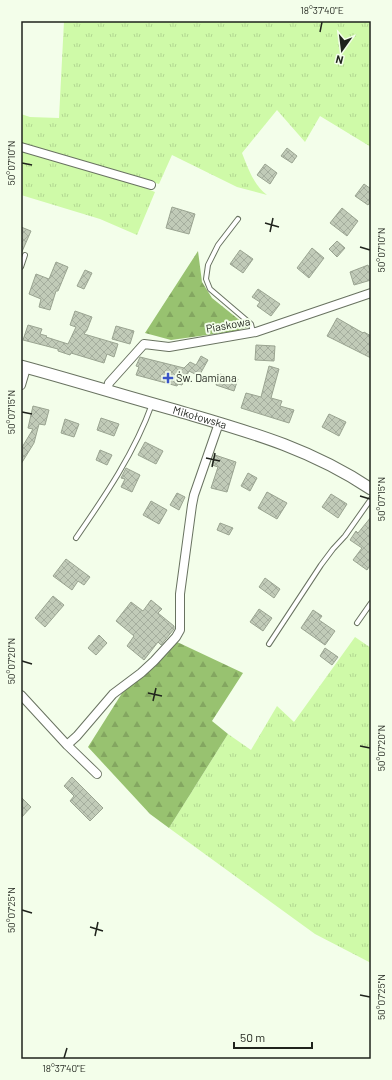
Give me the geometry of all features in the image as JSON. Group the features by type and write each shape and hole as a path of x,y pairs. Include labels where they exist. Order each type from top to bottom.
{"main road":[{"name":"Mikołowska","path":"24,367 219,423 296,448 338,468 371,489"}],"street":[{"path":"21,147 151,184"},
{"name":"Piaskowa","path":"107,391 109,383 144,344 169,346 253,332 371,293"},
{"path":"21,385 24,367"},
{"path":"67,745 77,736 113,694 154,661 176,637 180,630 180,594 192,505 194,495 219,423"},
{"path":"21,695 67,745 97,774"}],"lane":[{"path":"238,219 218,245 208,265 206,280 210,289 251,324 253,332"},
{"path":"21,267 25,255"},
{"path":"76,538 110,488 146,421 152,404"},
{"path":"269,644 321,565 345,536 371,499"},
{"path":"357,623 371,603"}],"green space":[{"path":"64,21 371,21 371,147 320,116 305,142 277,110 242,153 255,182 267,195 237,187 172,155 159,184 21,144 21,114 30,117 59,118"},
{"path":"21,151 130,182 155,192 137,235 100,219 21,195"},
{"path":"198,251 202,282 212,298 248,327 236,331 171,340 145,333"},
{"path":"355,637 371,648 371,963 315,934 169,828 228,734 251,750 277,706 294,722"},
{"path":"175,641 243,673 212,721 228,734 169,828 150,814 88,747 124,690"}],"building":[{"path":"287,148 297,156 292,163 281,156"},
{"path":"265,164 277,173 270,184 257,175"},
{"path":"364,184 371,189 371,201 368,205 355,196"},
{"path":"172,207 195,214 189,234 166,228"},
{"path":"342,208 358,221 347,236 330,223"},
{"path":"21,227 31,231 21,254"},
{"path":"337,241 345,248 337,257 329,249"},
{"path":"312,248 324,258 309,278 297,268"},
{"path":"240,250 253,259 243,273 230,264"},
{"path":"56,262 68,267 58,291 56,291 50,310 39,307 41,299 29,294 36,274 49,279"},
{"path":"368,265 371,273 371,280 354,285 350,272"},
{"path":"85,270 92,273 84,289 77,286"},
{"path":"258,289 280,304 271,316 257,306 260,302 252,297"},
{"path":"75,311 92,317 84,334 118,344 114,357 107,354 104,363 71,353 70,355 58,351 58,349 23,340 28,325 42,329 40,334 47,336 46,337 68,344 76,327 70,325"},
{"path":"337,318 371,336 371,358 327,336"},
{"path":"116,326 134,331 130,344 112,339"},
{"path":"256,345 275,346 274,361 255,360"},
{"path":"201,356 208,360 199,376 189,371 182,385 178,384 177,386 136,375 139,367 136,366 140,357 184,368 190,362 196,365"},
{"path":"269,366 279,369 271,398 282,401 280,406 294,410 289,423 241,408 246,393 261,397"},
{"path":"220,374 238,379 234,391 216,385"},
{"path":"33,406 49,410 45,425 39,424 34,443 21,464 21,449 33,429 28,428"},
{"path":"329,414 346,422 339,436 322,427"},
{"path":"101,418 119,424 114,436 97,430"},
{"path":"65,419 79,424 74,437 61,433"},
{"path":"145,442 163,451 156,464 138,455"},
{"path":"100,450 112,455 107,465 96,460"},
{"path":"215,455 236,462 227,492 211,488 218,467 212,465"},
{"path":"126,468 140,475 132,492 121,487 125,479 121,478"},
{"path":"248,473 257,478 250,491 241,486"},
{"path":"267,492 287,503 277,519 258,508"},
{"path":"177,493 185,497 179,510 170,505"},
{"path":"331,494 347,504 338,518 322,507"},
{"path":"151,501 167,510 159,524 143,515"},
{"path":"371,517 371,564 367,570 353,560 362,548 350,540 356,531 358,533"},
{"path":"220,523 233,528 229,535 217,530"},
{"path":"66,559 90,577 84,585 78,581 72,590 53,576"},
{"path":"265,578 280,589 274,598 259,587"},
{"path":"53,596 64,605 45,627 35,618"},
{"path":"151,600 162,609 158,613 174,626 174,629 161,645 158,642 144,660 127,646 134,636 116,621 131,602 143,611"},
{"path":"259,609 272,618 263,631 250,622"},
{"path":"313,610 322,616 319,620 335,631 325,645 301,628"},
{"path":"99,635 107,643 96,655 88,648"},
{"path":"325,648 338,657 332,665 320,656"},
{"path":"72,777 103,808 90,821 70,801 74,796 64,786"},
{"path":"21,797 31,807 21,818"}],"place":[{"name":"Św. Damiana","path":"168,378"}]}
